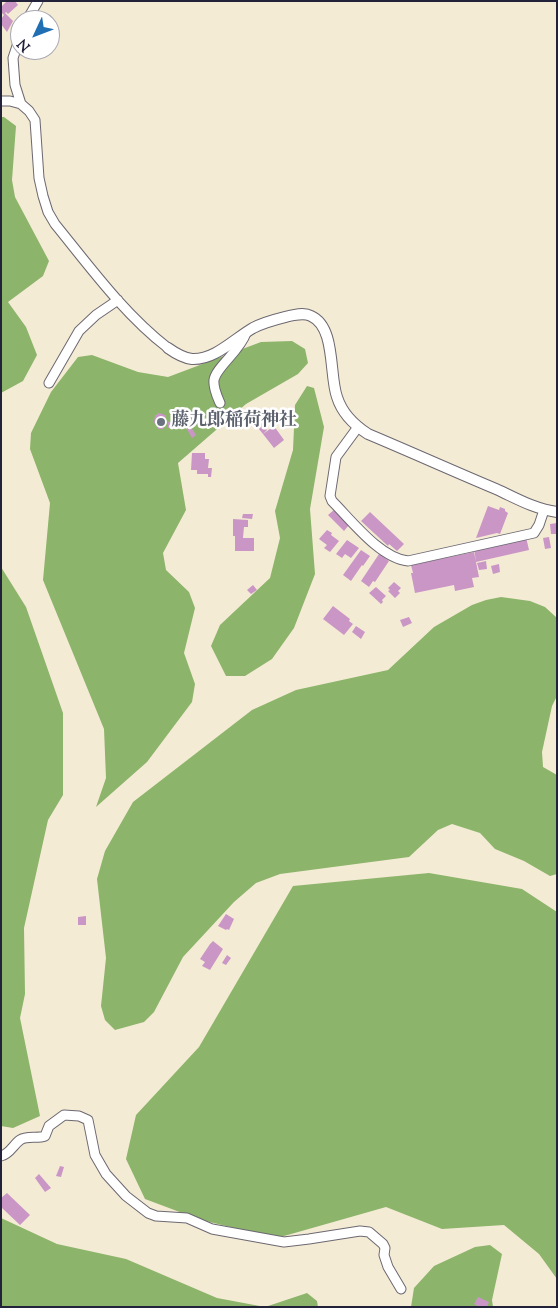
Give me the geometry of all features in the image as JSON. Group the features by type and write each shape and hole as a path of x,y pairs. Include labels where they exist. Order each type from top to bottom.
{"street":[{"path":"13,60 15,85 21,104"},
{"path":"1,100 21,104 29,111 34,120 39,178 48,212 55,224 118,300 150,335 180,356 192,359 203,358 254,328 282,318 303,314 312,316 319,322 326,334 330,347 336,397 351,421 358,427 377,438 525,503 544,510 557,512"},
{"path":"49,383 79,331 96,315 118,300"},
{"path":"220,403 215,389 216,373 238,348 246,333"},
{"path":"358,427 336,457 330,496 332,501 378,548 399,560 408,561 534,533 544,510"},
{"path":"1,1156 6,1155 22,1138 45,1136 49,1126 64,1115 78,1116 88,1120 95,1155 106,1174 126,1196 148,1214 187,1218 212,1230 284,1242 309,1240 360,1231 369,1232 383,1244 388,1267 401,1288"}],"green space":[{"path":"1,117 4,117 16,126 12,180 15,197 49,261 43,276 8,302 26,327 37,355 23,381 1,393"},
{"path":"292,341 305,349 308,363 298,374 246,404 178,463 186,510 163,553 166,570 189,592 195,608 184,653 195,684 192,702 147,762 96,807 106,778 104,729 43,580 50,503 30,449 31,433 51,392 78,357 92,355 138,372 168,377 261,342"},
{"path":"307,386 314,388 324,427 310,509 315,574 294,628 272,659 245,676 226,676 211,646 220,625 270,578 280,538 275,511 293,450 295,405"},
{"path":"1,567 26,607 63,713 63,795 48,820 24,928 25,994 20,1018 40,1116 13,1128 1,1126"},
{"path":"501,597 530,601 545,607 557,618 557,696 552,706 542,752 543,767 557,775 557,874 550,876 524,861 495,849 480,833 452,824 438,830 409,857 280,874 256,883 234,902 183,957 154,1012 144,1022 115,1030 105,1020 101,1006 106,958 97,879 105,851 133,802 252,710 296,690 388,670 434,627 472,605"},
{"path":"429,873 522,889 557,912 557,1279 539,1254 504,1225 442,1229 386,1207 277,1238 201,1220 145,1199 126,1159 136,1115 199,1047 293,886"},
{"path":"1,1218 57,1244 126,1259 217,1298 265,1307 1,1307"},
{"path":"490,1245 502,1254 492,1300 493,1307 411,1307 414,1288 434,1266 475,1247"},
{"path":"307,1293 317,1301 318,1307 265,1307"}],"building":[{"path":"7,1 15,1 18,5 10,10 8,14 5,13 10,18 10,26 7,32 1,24 1,19 4,15 1,12 1,7"},
{"path":"157,413 166,415 166,423 163,423 163,429 158,429 158,424 154,423"},
{"path":"256,414 266,426 267,430 263,434 250,418"},
{"path":"278,416 286,417 285,423 277,422"},
{"path":"178,421 179,427 168,428 168,422"},
{"path":"189,424 196,435 192,438 185,426"},
{"path":"274,426 284,440 274,448 263,434"},
{"path":"192,453 205,453 205,459 209,459 208,468 212,468 211,477 208,477 208,474 197,474 197,470 191,470"},
{"path":"488,506 499,510 500,507 508,513 500,534 476,538"},
{"path":"335,509 341,515 340,517 349,525 344,531 328,515"},
{"path":"370,512 404,544 397,551 389,544 388,546 361,521"},
{"path":"243,514 253,514 252,519 242,518"},
{"path":"233,519 248,520 248,527 244,527 243,538 254,538 254,551 235,551"},
{"path":"557,523 557,534 551,534 550,524"},
{"path":"327,530 339,541 330,552 324,548 327,545 319,539"},
{"path":"526,537 529,550 476,562 474,548"},
{"path":"549,537 551,548 545,549 543,538"},
{"path":"347,540 359,548 351,558 345,554 342,558 336,554"},
{"path":"361,550 370,556 351,581 343,575"},
{"path":"474,552 479,577 472,578 474,587 455,591 454,585 415,593 411,565"},
{"path":"379,554 389,561 375,582 373,581 369,587 361,581"},
{"path":"486,561 487,569 479,570 477,563"},
{"path":"499,564 500,572 493,574 491,566"},
{"path":"394,582 401,588 398,591 400,593 395,598 388,591 390,590 388,588"},
{"path":"253,585 257,590 251,594 247,590"},
{"path":"376,587 386,596 381,604 369,593"},
{"path":"333,606 350,619 349,621 353,624 344,635 323,619"},
{"path":"409,617 412,623 403,627 400,620"},
{"path":"356,626 365,632 361,639 352,632"},
{"path":"226,914 234,919 229,930 218,926"},
{"path":"86,916 86,925 78,925 78,917"},
{"path":"213,941 223,949 210,970 202,966 205,962 200,959"},
{"path":"227,955 231,958 226,965 222,963"},
{"path":"60,1166 64,1167 61,1177 56,1176"},
{"path":"39,1174 51,1188 45,1192 35,1178"},
{"path":"7,1193 30,1215 20,1225 1,1207 1,1198"},
{"path":"478,1297 489,1302 487,1307 480,1307 474,1304"}],"place":[{"name":"藤九郎稲荷神社","path":"161,422"}]}
